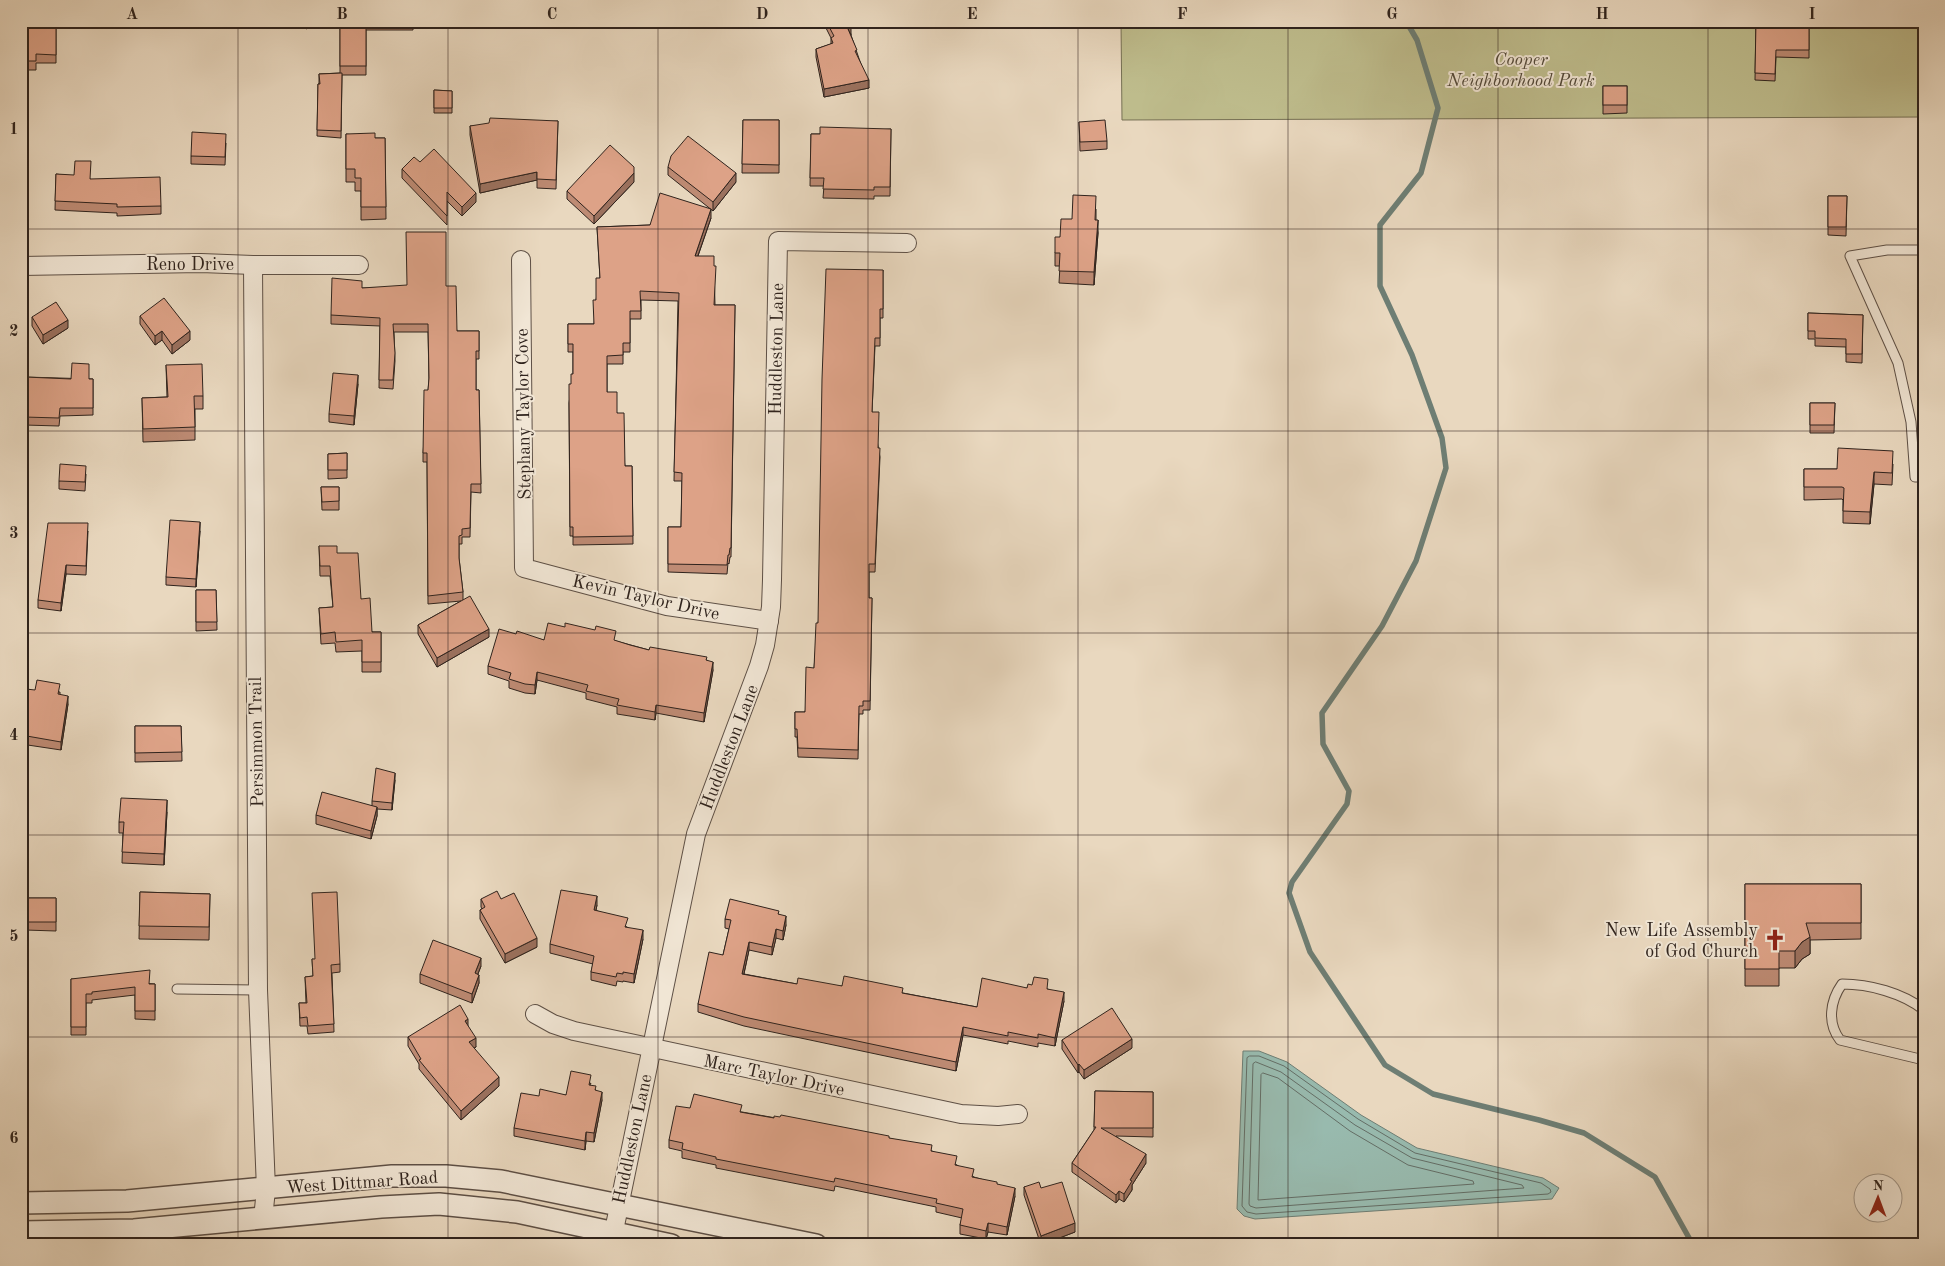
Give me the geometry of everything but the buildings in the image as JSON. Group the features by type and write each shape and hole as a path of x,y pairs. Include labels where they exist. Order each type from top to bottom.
{"street":[{"name":"Huddleston Lane","path":"612,1239 696,834 765,646 772,580 778,241 907,243"},
{"name":"Stephany Taylor Cove","path":"521,260 524,568"},
{"name":"Reno Drive","path":"21,266 201,263 359,265"},
{"name":"Persimmon Trail","path":"254,265 258,990 266,1189 263,1218"},
{"name":"Kevin Taylor Drive","path":"524,568 667,606 769,621"},
{"name":"Marc Taylor Drive","path":"535,1014 553,1024 574,1031 961,1114 998,1116 1018,1114"},
{"name":"West Dittmar Road","path":"21,1203 127,1201 392,1176 446,1176 501,1181 816,1245"},
{"name":"West Dittmar Road","path":"21,1232 110,1231 381,1207 439,1204 517,1212 612,1239 671,1245"}],"lane":[{"path":"1924,250 1887,250 1850,256 1898,363 1912,422 1915,476 1924,477"},
{"path":"1924,1010 1888,991 1842,984 1834,995 1831,1012 1834,1032 1840,1040 1924,1060"},
{"path":"177,990 258,990"}],"green space":[{"name":"Cooper Neighborhood Park","path":"1121,21 1924,21 1924,117 1122,120"}],"water":[{"path":"1243,1051 1259,1051 1287,1062 1361,1115 1417,1148 1543,1178 1559,1188 1552,1199 1255,1219 1244,1216 1237,1209"}],"waterway":[{"path":"1406,21 1417,40 1438,108 1421,173 1380,225 1380,286 1412,355 1442,438 1446,468 1416,561 1382,626 1322,713 1323,744 1349,791 1347,804 1292,882 1289,893 1310,952 1385,1065 1433,1094 1584,1133 1655,1177 1693,1245"}],"place":[{"name":"New Life Assembly of God Church","path":"1775,940"}]}
